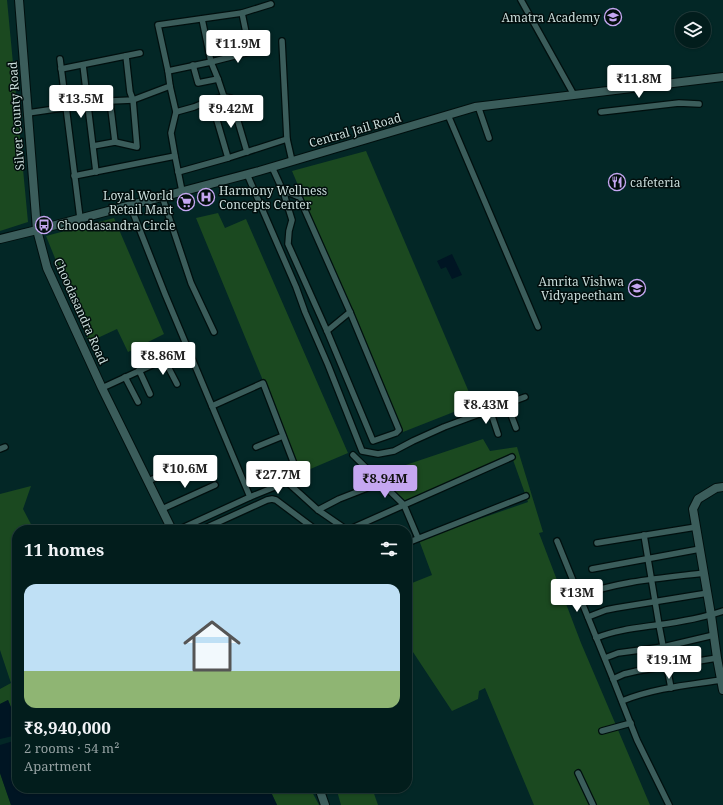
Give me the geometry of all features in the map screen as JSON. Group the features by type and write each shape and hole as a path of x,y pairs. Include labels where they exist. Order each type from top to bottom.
{"street":[{"name":"Silver County Road","path":"19,0 37,230"},
{"path":"521,0 574,95"},
{"path":"182,191 171,133 176,112 158,25 242,12 271,4"},
{"path":"168,71 250,52 242,12"},
{"path":"202,19 211,62 224,97"},
{"path":"282,41 287,139 292,161"},
{"path":"61,69 140,53"},
{"path":"93,146 116,142 137,147 133,100 130,92 126,56"},
{"path":"60,59 80,218"},
{"path":"83,65 96,172"},
{"path":"192,65 198,83 218,79"},
{"name":"Central Jail Road","path":"0,239 247,174 478,106 723,77"},
{"path":"28,113 110,101 133,100 170,86"},
{"path":"176,112 197,106 210,100 224,97 231,98 247,152"},
{"path":"210,100 228,158"},
{"path":"110,101 116,142"},
{"path":"601,112 679,103 699,104"},
{"path":"478,106 489,138"},
{"path":"448,115 538,327"},
{"path":"178,172 287,139"},
{"path":"74,176 175,156"},
{"path":"272,167 283,191 292,220 288,244 374,441 398,432 399,430 350,312 299,197 283,191"},
{"path":"247,174 296,287 304,312 328,365 362,451 378,454 394,451 438,430 525,397"},
{"path":"162,196 191,283 214,332"},
{"path":"130,205 165,294 250,497"},
{"name":"Choodasandra Road","path":"37,230 47,268 102,388 170,525"},
{"path":"327,331 350,312"},
{"path":"102,388 176,354"},
{"path":"164,359 177,384"},
{"path":"140,370 150,394"},
{"path":"125,377 138,402"},
{"path":"189,525 250,497 299,477 263,383 212,406"},
{"path":"507,404 516,428"},
{"path":"490,410 498,434"},
{"path":"256,447 283,436"},
{"path":"352,455 404,505 418,538"},
{"path":"359,525 512,457"},
{"path":"148,480 198,460"},
{"path":"287,482 318,510 340,525"},
{"path":"318,510 339,499 380,482"},
{"path":"162,510 215,485"},
{"path":"723,487 716,488 698,499 693,510 723,690"},
{"path":"412,541 526,496"},
{"path":"212,525 272,499 276,500 309,525"},
{"path":"597,543 696,526"},
{"path":"644,535 654,601 671,688"},
{"path":"556,541 605,658 637,740 669,805"},
{"path":"592,569 700,550"},
{"path":"579,596 605,588 637,581 704,573"},
{"path":"588,617 606,610 708,593"},
{"path":"596,638 622,630 659,625 711,615 723,611"},
{"path":"605,658 624,652 663,647 714,635"},
{"path":"613,679 624,674 638,671 717,658"},
{"path":"622,701 651,691 721,680"},
{"path":"602,732 631,723"},
{"path":"578,773 593,805"},
{"path":"321,793 325,805"}],"green space":[{"path":"0,0 7,0 28,222 0,231"},
{"path":"366,151 474,404 403,432 292,171"},
{"path":"218,213 225,228 246,219 348,453 301,473 196,218"},
{"path":"114,218 164,334 128,352 117,329 89,342 46,236"},
{"path":"483,439 490,451 517,447 543,532 539,533 581,643 650,805 534,805 485,688 479,691 478,699 452,711 412,651 412,583 432,575 419,540 528,502 512,457 406,502 379,474"},
{"path":"31,486 23,509 31,525 12,525 12,710 8,700 0,704 0,689 11,683 0,650 0,494"},
{"path":"0,773 11,805 0,805"},
{"path":"271,793 313,793 319,805 277,805"},
{"path":"338,793 374,793 378,805 341,805"}],"water":[{"path":"452,254 462,275 452,279 446,267 441,269 437,261"},
{"path":"8,700 12,710 12,736 0,739 0,704"},
{"path":"12,741 12,793 271,793 277,805 11,805 0,773 0,745"}],"place":[{"name":"Amatra Academy","path":"613,17"},
{"name":"cafeteria","path":"617,182"},
{"name":"Harmony Wellness Concepts Center","path":"206,197"},
{"name":"Loyal World Retail Mart","path":"186,202"},
{"name":"Choodasandra Circle","path":"44,225"},
{"name":"Amrita Vishwa Vidyapeetham","path":"637,288"}]}
